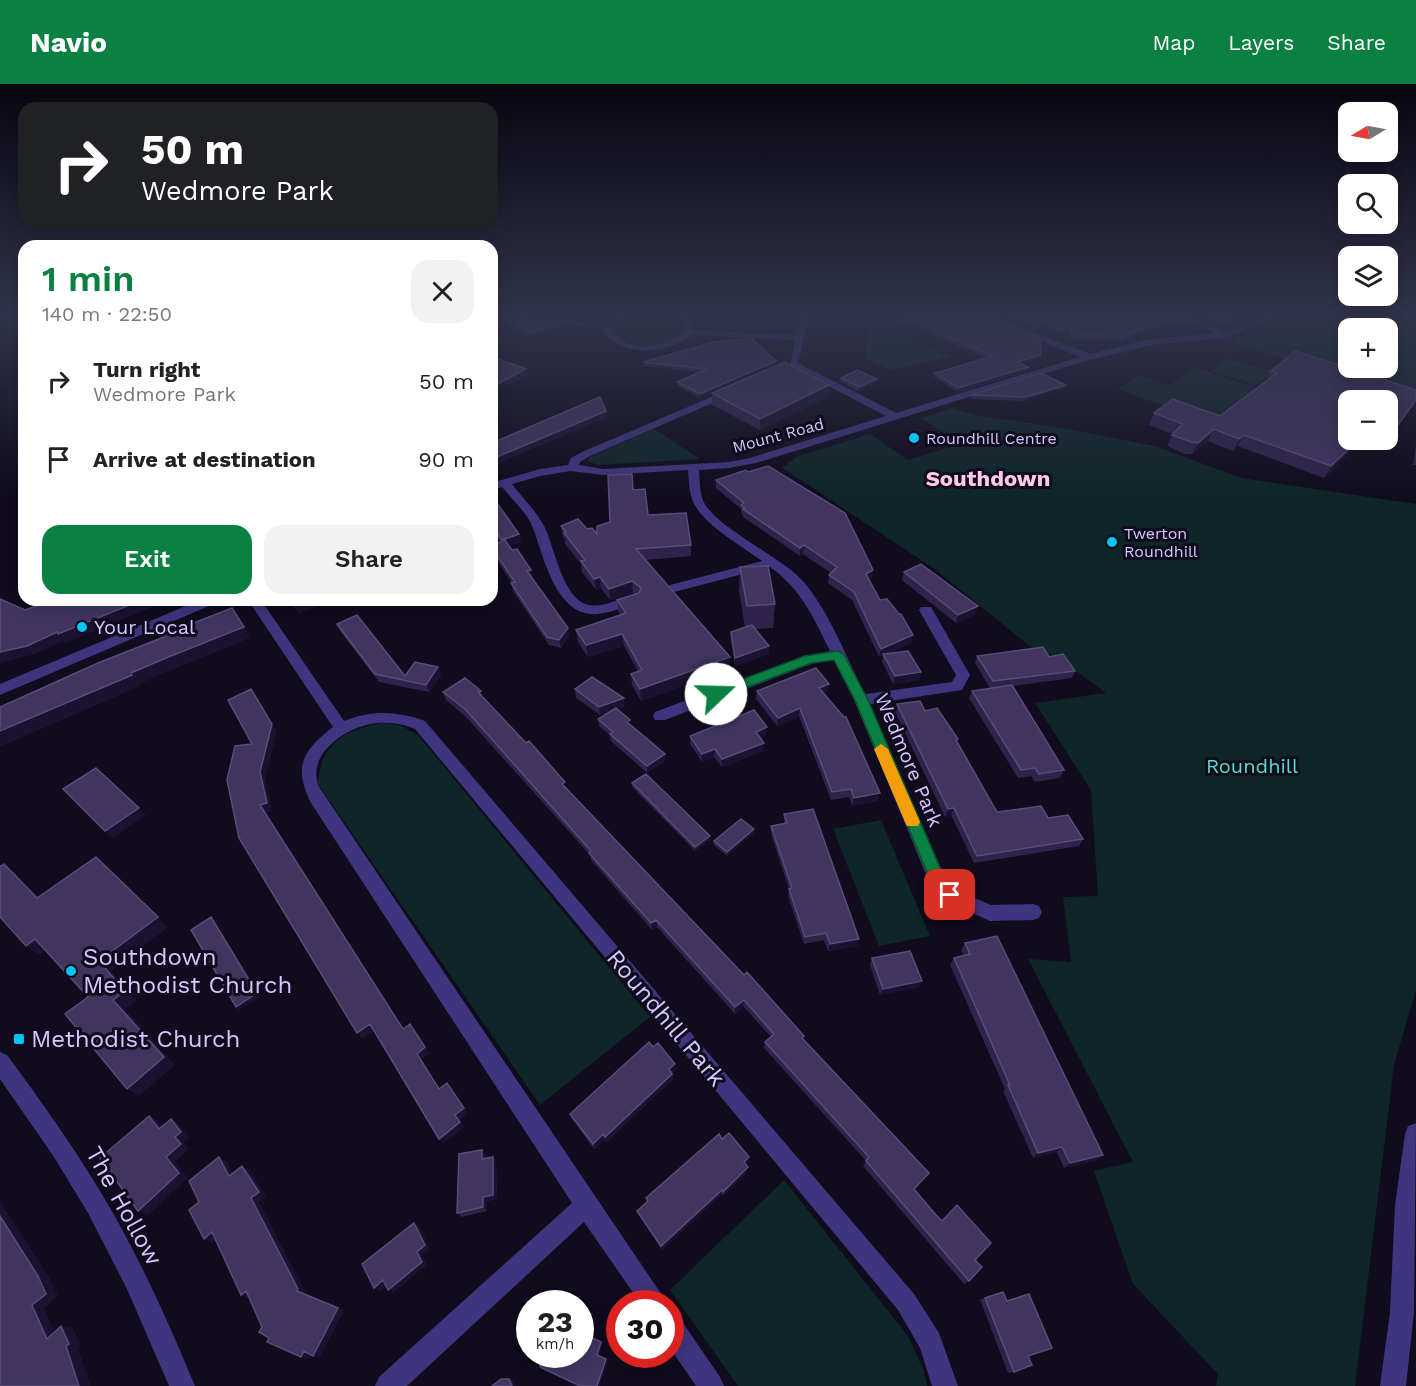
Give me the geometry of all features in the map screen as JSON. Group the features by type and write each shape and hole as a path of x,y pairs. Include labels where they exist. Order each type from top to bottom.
{"street":[{"path":"818,377 897,418"},
{"name":"Mount Road","path":"498,485 573,468 603,472 752,461 1026,377"},
{"path":"573,468 575,460 586,454 739,388"},
{"name":"Wedmore Park","path":"693,467 696,495 701,507 714,520 793,578 816,610 861,700 934,872 950,895 990,913 1033,912"},
{"path":"505,483 538,525 552,569 575,604 585,609 598,610 634,599"},
{"path":"674,588 774,562"},
{"path":"0,690 197,606"},
{"path":"258,606 341,728"},
{"path":"861,700 957,686 963,675 926,610"},
{"path":"660,716 809,659 838,655"},
{"name":"Roundhill Park","path":"646,1290 586,1204 317,798 309,781 311,760 325,741 341,728 357,721 390,717 406,718 420,724 906,1302 930,1342 945,1386"},
{"name":"The Hollow","path":"0,1062 82,1181 123,1256 156,1324 182,1386"},
{"path":"1393,1386 1402,1312 1406,1205 1416,1134"},
{"path":"388,1386 586,1204"},
{"path":"684,1346 711,1386"}],"green space":[{"path":"1135,377 1143,377 1169,385 1182,377 1222,377 1262,390 1218,426 1118,389"},
{"path":"1230,377 1268,377 1258,385"},
{"path":"1416,377 1416,398 1398,393 1398,390 1389,390 1349,378 1398,378"},
{"name":"Roundhill","path":"953,408 975,415 1063,428 1155,446 1241,478 1416,504 1416,990 1394,1065 1355,1386 1216,1386 1218,1374 1133,1284 1094,1171 1133,1162 1028,959 1071,962 1063,897 1098,896 1091,790 1035,703 1106,693 1061,660 1032,648 936,570 781,467 788,465 786,462 794,460 793,458 870,434 908,460 960,444 921,418"},
{"path":"654,429 700,459 598,465 587,461 591,456"},
{"path":"383,723 400,725 418,735 650,1017 540,1105 318,784 324,758 337,741 357,730"},
{"path":"881,820 930,936 879,946 833,829"},
{"path":"784,1180 908,1336 924,1371 927,1386 738,1386 684,1310 684,1290 670,1290"}],"building":[{"path":"498,377 511,377 498,384"},
{"path":"689,377 740,377 700,394 677,382"},
{"path":"750,377 813,377 829,385 760,419 712,393"},
{"path":"872,377 877,379 859,387 841,378"},
{"path":"941,377 995,377 958,388"},
{"path":"1029,377 1049,377 1066,385 1026,397 972,395"},
{"path":"1272,377 1379,378 1416,390 1416,400 1398,425 1398,390 1338,390 1338,450 1348,450 1331,466 1244,435 1239,439 1214,429 1198,443 1172,435 1183,424 1154,413 1173,399 1220,416"},
{"path":"600,397 606,411 498,457 498,440"},
{"path":"768,466 845,513 873,570 866,574 880,600 887,599 901,614 913,635 881,649 854,592 829,575 837,567 804,545 800,548 743,509 745,508 741,505 744,503 716,480 746,470 748,472"},
{"path":"632,474 633,490 645,489 648,515 686,513 691,545 636,549 730,657 640,689 631,674 642,670 622,634 586,645 576,630 626,613 617,600 639,593 641,588 632,581 609,589 600,577 594,579 581,561 585,560 561,526 578,519 587,529 592,528 597,534 597,526 610,522 608,475"},
{"path":"498,504 519,534 502,540 498,534"},
{"path":"504,539 512,550 517,549 531,570 527,571 568,628 559,640 547,637 511,583 515,582 498,557 498,544"},
{"path":"921,564 978,606 958,615 904,572"},
{"path":"768,566 775,604 747,606 740,567"},
{"path":"0,599 25,610 36,606 127,606 58,634 57,632 27,646 0,652"},
{"path":"232,608 244,627 166,658 131,673 132,675 0,731 0,707 98,663 164,637 163,635"},
{"path":"357,615 405,676 415,662 438,667 426,685 375,674 337,624"},
{"path":"752,625 769,646 735,658 731,632"},
{"path":"1043,647 1049,657 1063,654 1075,671 993,681 977,656"},
{"path":"908,651 921,672 895,676 883,654"},
{"path":"816,668 829,684 819,688 846,717 880,793 854,798 851,789 832,792 800,708 778,718 757,691"},
{"path":"592,677 624,698 599,707 575,689"},
{"path":"465,678 481,691 478,692 526,743 529,741 565,782 562,784 744,975 747,972 804,1036 802,1038 929,1173 914,1189 936,1215 942,1221 957,1205 991,1243 975,1260 982,1267 969,1281 866,1161 869,1157 765,1042 774,1034 744,1000 735,1007 656,920 651,923 589,853 591,851 465,709 443,692"},
{"path":"1012,685 1064,770 1039,774 1035,768 1021,770 972,691"},
{"path":"251,689 272,724 260,772 267,803 260,805 403,1029 410,1024 425,1047 417,1054 439,1089 447,1083 464,1108 455,1115 460,1122 439,1139 370,1024 357,1033 239,838 227,780 235,746 252,744 228,700"},
{"path":"920,701 925,711 937,708 958,739 956,740 997,812 1041,806 1048,818 1068,815 1083,839 977,856 954,808 948,809 897,704"},
{"path":"616,708 630,720 627,722 665,754 647,766 610,734 613,732 598,719"},
{"path":"754,710 767,727 756,732 764,743 722,759 715,749 702,754 690,736"},
{"path":"96,768 139,808 105,831 63,789"},
{"path":"646,774 710,836 695,847 632,783"},
{"path":"813,809 859,939 830,944 826,933 805,937 789,889 792,888 771,826 787,823 784,814"},
{"path":"741,819 754,829 727,852 714,841"},
{"path":"96,857 158,917 99,961 125,991 113,1000 164,1057 127,1089 65,1014 88,997 35,939 26,946 0,917 0,866 4,864 37,898"},
{"path":"211,917 257,993 236,1007 191,930"},
{"path":"997,936 1103,1155 1070,1163 1062,1147 1038,1153 954,958 970,954 965,943"},
{"path":"910,951 922,981 883,989 872,958"},
{"path":"649,1042 653,1047 658,1043 675,1064 669,1069 672,1074 605,1137 603,1134 593,1144 570,1114"},
{"path":"149,1116 159,1129 171,1119 181,1132 175,1137 181,1144 166,1157 179,1173 138,1211 100,1158"},
{"path":"729,1133 749,1157 744,1162 748,1167 661,1246 637,1211 648,1201 646,1198 719,1134 722,1139"},
{"path":"482,1150 482,1159 493,1157 493,1195 483,1197 483,1207 457,1213 459,1154"},
{"path":"219,1157 229,1176 242,1166 259,1192 251,1198 297,1291 338,1308 313,1356 304,1351 301,1357 267,1342 269,1338 259,1332 262,1327 246,1291 241,1295 212,1232 204,1239 189,1210 199,1202 189,1181"},
{"path":"0,1216 38,1276 46,1294 32,1305 47,1339 61,1326 69,1344 66,1346 79,1386 0,1386"},
{"path":"414,1223 425,1245 417,1252 422,1262 388,1290 383,1280 374,1288 362,1264"},
{"path":"1003,1292 1007,1301 1029,1294 1052,1348 1028,1356 1032,1365 1014,1372 985,1298"},
{"path":"594,1339 601,1342 597,1355 606,1359 597,1386 580,1386 542,1368 594,1368"},
{"path":"501,1379 509,1379 512,1386 492,1386"}],"slow traffic":[{"path":"881,749 912,822"}],"place":[{"name":"Roundhill Centre","path":"914,438"},
{"name":"Twerton Roundhill","path":"1112,542"},
{"name":"Your Local","path":"82,627"},
{"name":"Southdown Methodist Church","path":"71,971"},
{"name":"Methodist Church","path":"19,1039"}],"district":[{"name":"Southdown","path":"988,478"}],"route":[{"path":"716,694 809,659 838,655 861,700 934,872 950,895"}]}
